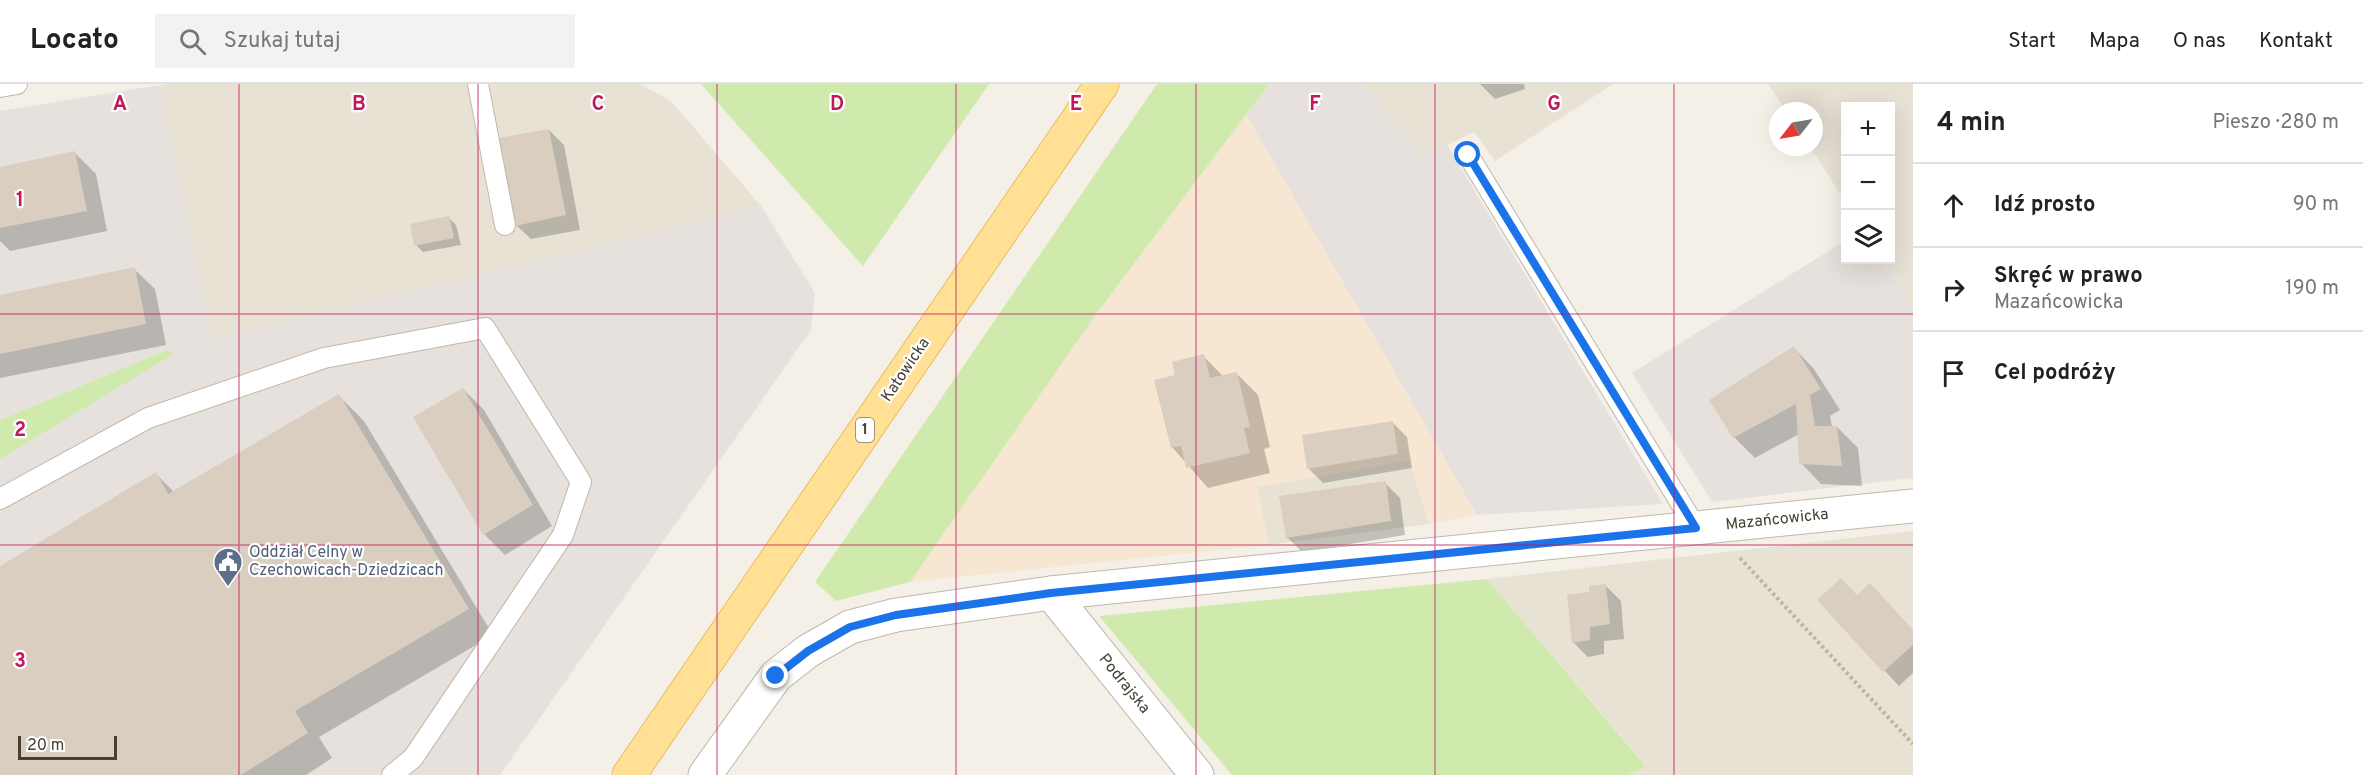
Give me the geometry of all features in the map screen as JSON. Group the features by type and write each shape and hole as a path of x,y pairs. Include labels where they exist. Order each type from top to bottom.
{"main road":[{"name":"Katowicka","path":"629,775 1102,84"}],"street":[{"name":"Mazańcowicka","path":"705,775 776,676 808,651 850,627 896,615 1051,593 1913,506"},
{"name":"Podrajska","path":"1051,593 1197,775"}],"lane":[{"path":"0,87 16,84"},
{"path":"478,84 505,225"},
{"path":"1468,155 1703,527"},
{"path":"0,499 148,418 324,358 485,328 581,482 563,535 413,758 392,775"}],"path":[{"path":"1703,527 1913,744"}],"shaded area":[{"path":"640,84 671,101 761,206 212,339 160,85"},
{"path":"1269,84 1364,84 1422,157 1447,145 1663,504 1477,515 1246,114"},
{"path":"1364,84 1613,84 1495,161 1474,132 1422,158"},
{"path":"1768,84 1913,84 1913,304 1887,264 1895,264 1895,102 1841,102 1841,195 1816,156 1823,156 1823,102 1780,102"},
{"path":"160,85 212,339 761,206 815,293 811,330 500,775 0,775 0,459 171,355 169,349 0,420 0,111"},
{"path":"1246,114 1477,515 1429,524 1409,460 1258,487 1268,545 910,582 1097,313"},
{"path":"1841,243 1841,264 1887,264 1913,304 1913,478 1712,502 1632,373"},
{"path":"1410,460 1429,524 1268,545 1258,487"},
{"path":"1913,531 1913,775 1626,775 1646,765 1487,579"}],"green space":[{"path":"701,84 989,84 863,266"},
{"path":"1157,84 1269,84 1097,313 910,582 836,601 815,582"},
{"path":"169,349 172,355 0,459 0,420"},
{"path":"1487,579 1646,766 1626,775 1232,775 1099,616"}],"building":[{"path":"549,129 566,215 515,226 498,138"},
{"path":"75,151 87,211 0,228 0,167"},
{"path":"449,216 454,238 414,246 410,224"},
{"path":"135,267 146,324 0,354 0,295"},
{"path":"1794,346 1821,389 1810,395 1815,426 1837,426 1842,466 1799,464 1796,404 1733,438 1709,400"},
{"path":"1204,354 1210,378 1237,372 1250,427 1244,428 1250,453 1186,468 1181,446 1171,448 1154,380 1175,375 1172,362"},
{"path":"463,388 533,505 483,535 413,417"},
{"name":"Oddział Celny w Czechowicach-Dziedzicach","path":"339,394 469,609 295,711 308,733 241,775 0,775 0,566 156,472 168,494"},
{"path":"1393,421 1398,454 1307,469 1302,435"},
{"path":"1386,481 1391,521 1286,538 1279,496"},
{"path":"1841,578 1857,595 1870,583 1913,630 1913,645 1883,672 1817,600"},
{"path":"1606,584 1610,624 1590,627 1590,640 1572,643 1567,595 1589,592 1589,586"}],"place":[{"name":"Oddział Celny w Czechowicach-Dziedzicach","path":"228,588"}],"route":[{"path":"776,676 808,651 850,627 896,615 1051,593 1696,528 1468,155"}]}
